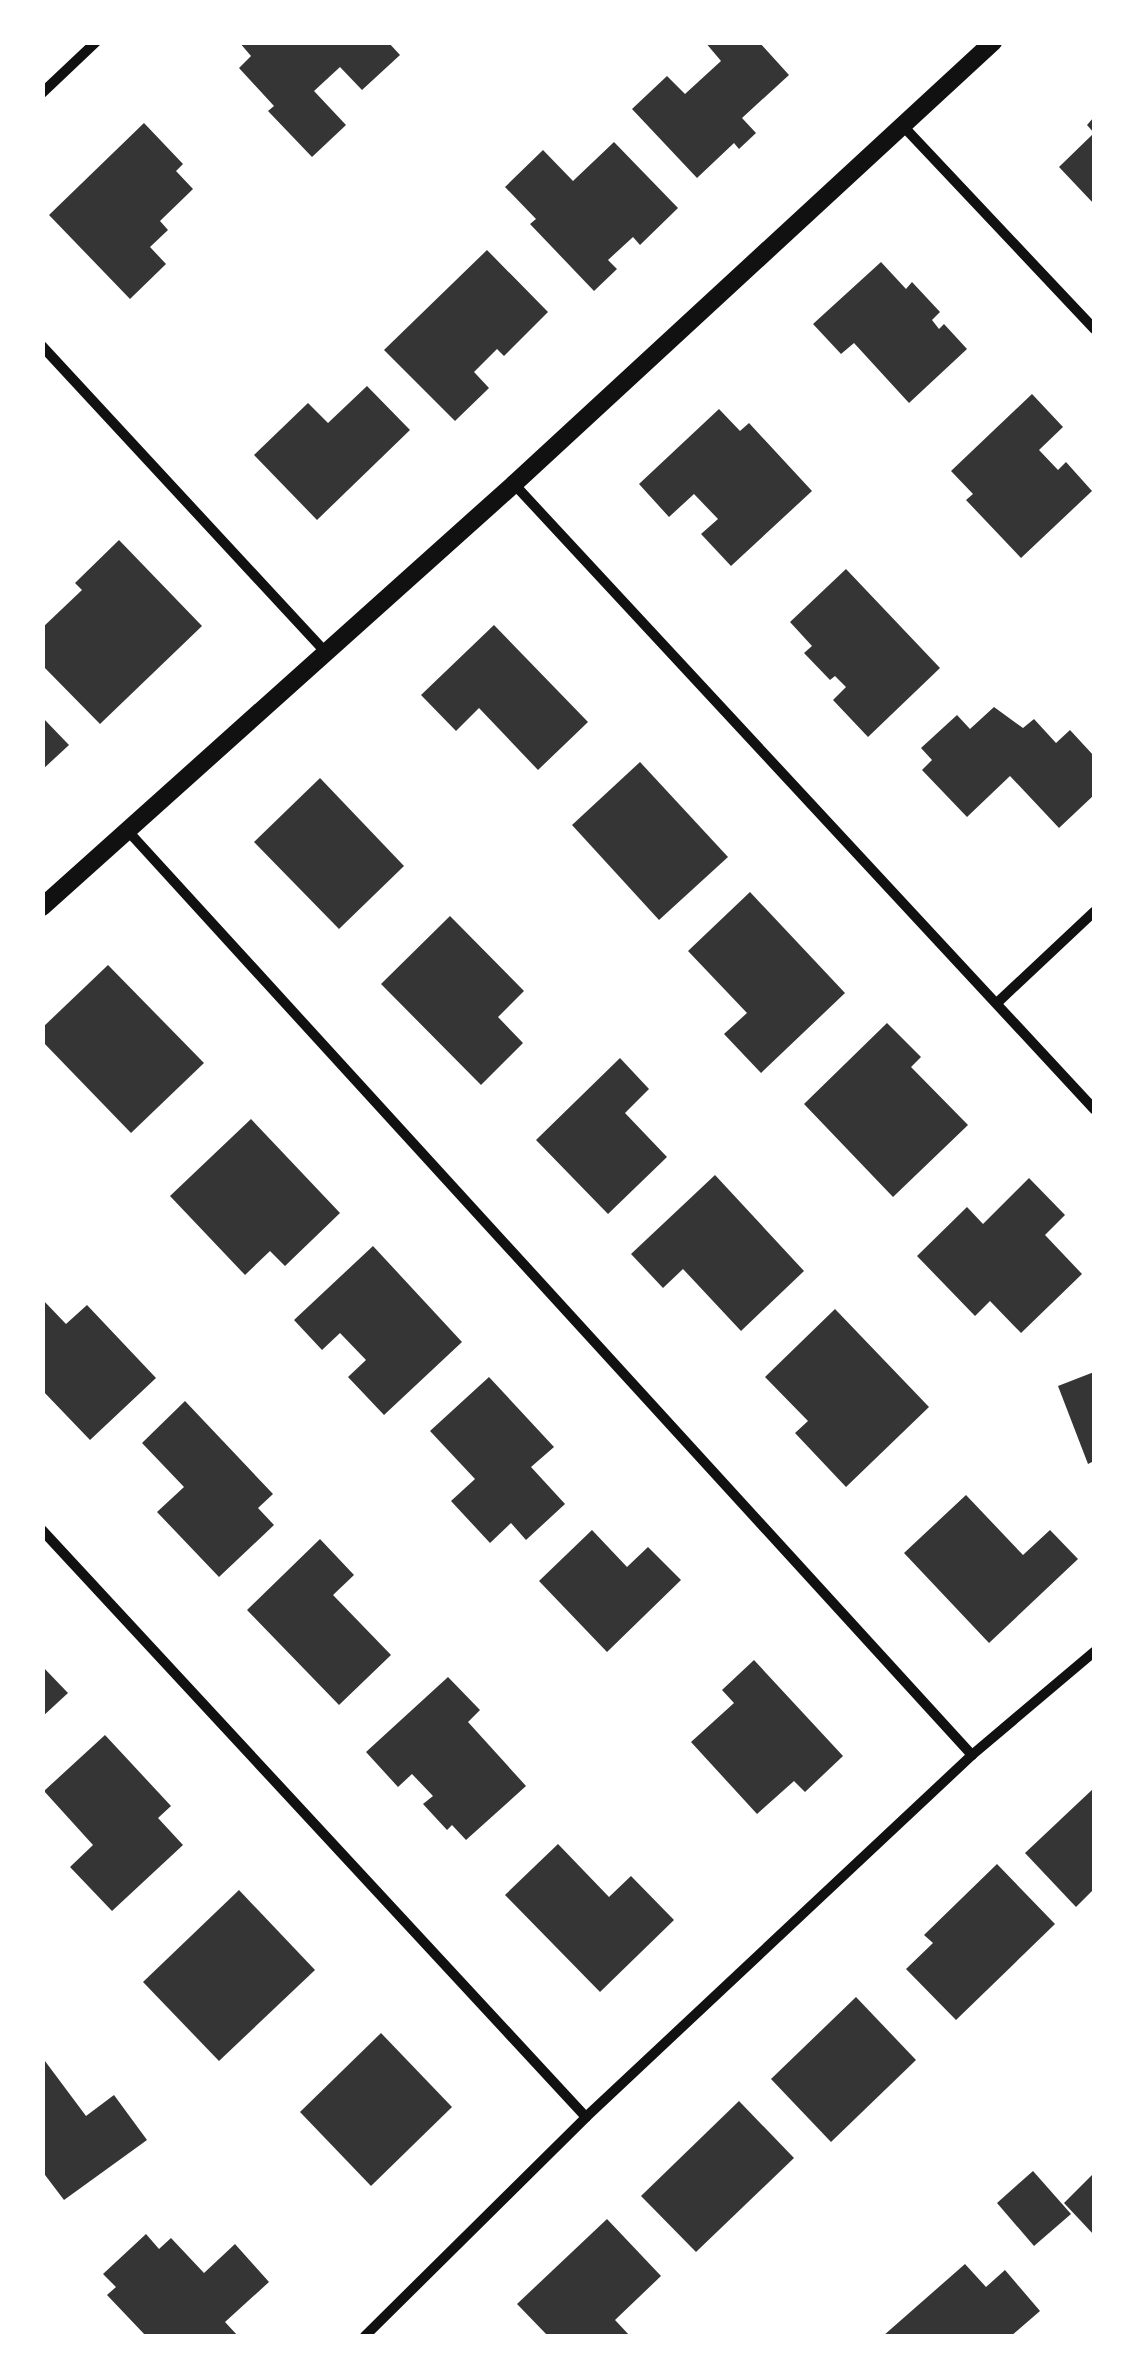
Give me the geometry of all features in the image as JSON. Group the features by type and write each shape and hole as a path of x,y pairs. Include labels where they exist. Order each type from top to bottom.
{"street":[{"path":"42,92 96,42"},
{"path":"42,907 514,484 993,42"},
{"path":"903,126 1094,329"},
{"path":"42,346 326,652"},
{"path":"514,484 1094,1109"},
{"path":"126,830 972,1755"},
{"path":"998,1002 1094,912"},
{"path":"42,1530 586,2118"},
{"path":"364,2336 586,2118 972,1755 1094,1652"}],"building":[{"path":"239,42 388,42 400,55 362,90 340,67 314,91 346,125 312,157 268,111 274,106 239,68 251,56"},
{"path":"705,42 759,42 789,75 742,118 756,133 739,149 734,143 697,178 632,109 667,76 685,94 721,61"},
{"path":"144,123 183,164 176,171 193,189 160,221 168,230 150,247 166,264 130,299 49,215"},
{"path":"1094,133 1094,204 1059,167"},
{"path":"614,142 678,208 640,245 633,237 608,260 617,269 594,291 530,224 536,219 505,187 543,150 573,181"},
{"path":"487,250 548,312 504,356 497,349 474,372 489,388 455,421 384,350"},
{"path":"881,262 906,289 912,282 940,312 932,320 939,329 944,324 967,349 909,403 854,343 841,354 813,324"},
{"path":"367,386 410,430 317,520 254,455 308,403 328,423"},
{"path":"1032,394 1063,427 1039,450 1058,470 1066,462 1092,491 1021,558 966,500 973,494 951,471"},
{"path":"719,409 740,431 749,423 812,491 731,566 701,534 718,519 694,494 669,517 639,484"},
{"path":"119,540 202,626 100,724 42,665 42,628 82,590 75,583"},
{"path":"846,569 940,668 868,737 833,700 846,687 835,676 830,680 804,653 812,646 790,622"},
{"path":"494,625 588,722 538,770 479,708 456,731 421,695"},
{"path":"994,707 1023,728 1034,719 1056,743 1070,730 1094,756 1094,795 1059,828 1010,776 967,817 922,770 932,760 921,748 957,715 970,729"},
{"path":"42,717 69,745 42,770"},
{"path":"640,762 728,857 659,920 572,825"},
{"path":"320,778 404,866 339,929 254,842"},
{"path":"750,892 845,993 761,1073 724,1034 747,1013 688,951"},
{"path":"450,916 524,991 498,1017 523,1043 481,1085 381,984"},
{"path":"108,965 204,1063 131,1133 42,1041 42,1028"},
{"path":"887,1023 921,1057 911,1067 968,1125 893,1197 804,1104"},
{"path":"620,1058 649,1089 625,1113 667,1157 608,1214 536,1140"},
{"path":"251,1119 340,1213 285,1266 270,1251 245,1275 170,1196"},
{"path":"715,1175 804,1271 741,1331 683,1269 663,1288 631,1254"},
{"path":"1029,1178 1065,1215 1045,1235 1082,1274 1021,1333 990,1301 975,1316 917,1256 967,1207 983,1224"},
{"path":"373,1246 462,1342 384,1415 348,1377 366,1360 340,1333 322,1350 294,1320"},
{"path":"42,1299 66,1324 87,1305 156,1378 90,1440 42,1390"},
{"path":"835,1309 929,1407 846,1487 795,1433 808,1421 765,1377"},
{"path":"1094,1372 1094,1461 1088,1464 1058,1386"},
{"path":"489,1377 554,1447 531,1467 565,1504 526,1540 511,1523 490,1543 451,1501 475,1479 430,1431"},
{"path":"185,1401 273,1494 258,1508 274,1525 219,1577 157,1512 184,1487 142,1443"},
{"path":"966,1495 1023,1555 1050,1530 1078,1559 989,1643 904,1553"},
{"path":"592,1530 627,1567 648,1547 681,1580 607,1652 539,1581"},
{"path":"320,1539 354,1575 333,1595 391,1655 339,1705 247,1610"},
{"path":"754,1660 843,1756 805,1792 794,1781 757,1814 691,1742 734,1703 722,1690"},
{"path":"42,1666 68,1693 42,1717"},
{"path":"448,1677 480,1710 468,1722 526,1786 466,1840 452,1825 447,1830 423,1804 433,1796 412,1774 398,1787 366,1752"},
{"path":"105,1735 171,1806 158,1818 183,1845 112,1911 70,1867 93,1845 44,1791"},
{"path":"1094,1788 1094,1889 1076,1907 1025,1853"},
{"path":"558,1844 609,1897 631,1876 674,1920 600,1992 505,1895"},
{"path":"997,1864 1055,1924 956,2020 906,1969 933,1943 924,1935"},
{"path":"239,1890 315,1970 219,2061 143,1982"},
{"path":"856,1997 916,2060 831,2142 771,2079"},
{"path":"381,2033 452,2107 371,2186 300,2112"},
{"path":"42,2057 86,2116 114,2095 147,2140 64,2200 42,2171"},
{"path":"739,2101 794,2158 696,2252 641,2196"},
{"path":"1033,2171 1071,2214 1034,2246 997,2203"},
{"path":"1094,2173 1094,2235 1064,2203"},
{"path":"607,2219 661,2276 615,2320 630,2336 548,2336 517,2304"},
{"path":"146,2234 159,2249 171,2238 204,2273 235,2244 269,2282 225,2322 238,2336 146,2336 107,2295 116,2287 103,2274"},
{"path":"965,2264 986,2287 1005,2270 1040,2311 1011,2336 883,2336"}]}
